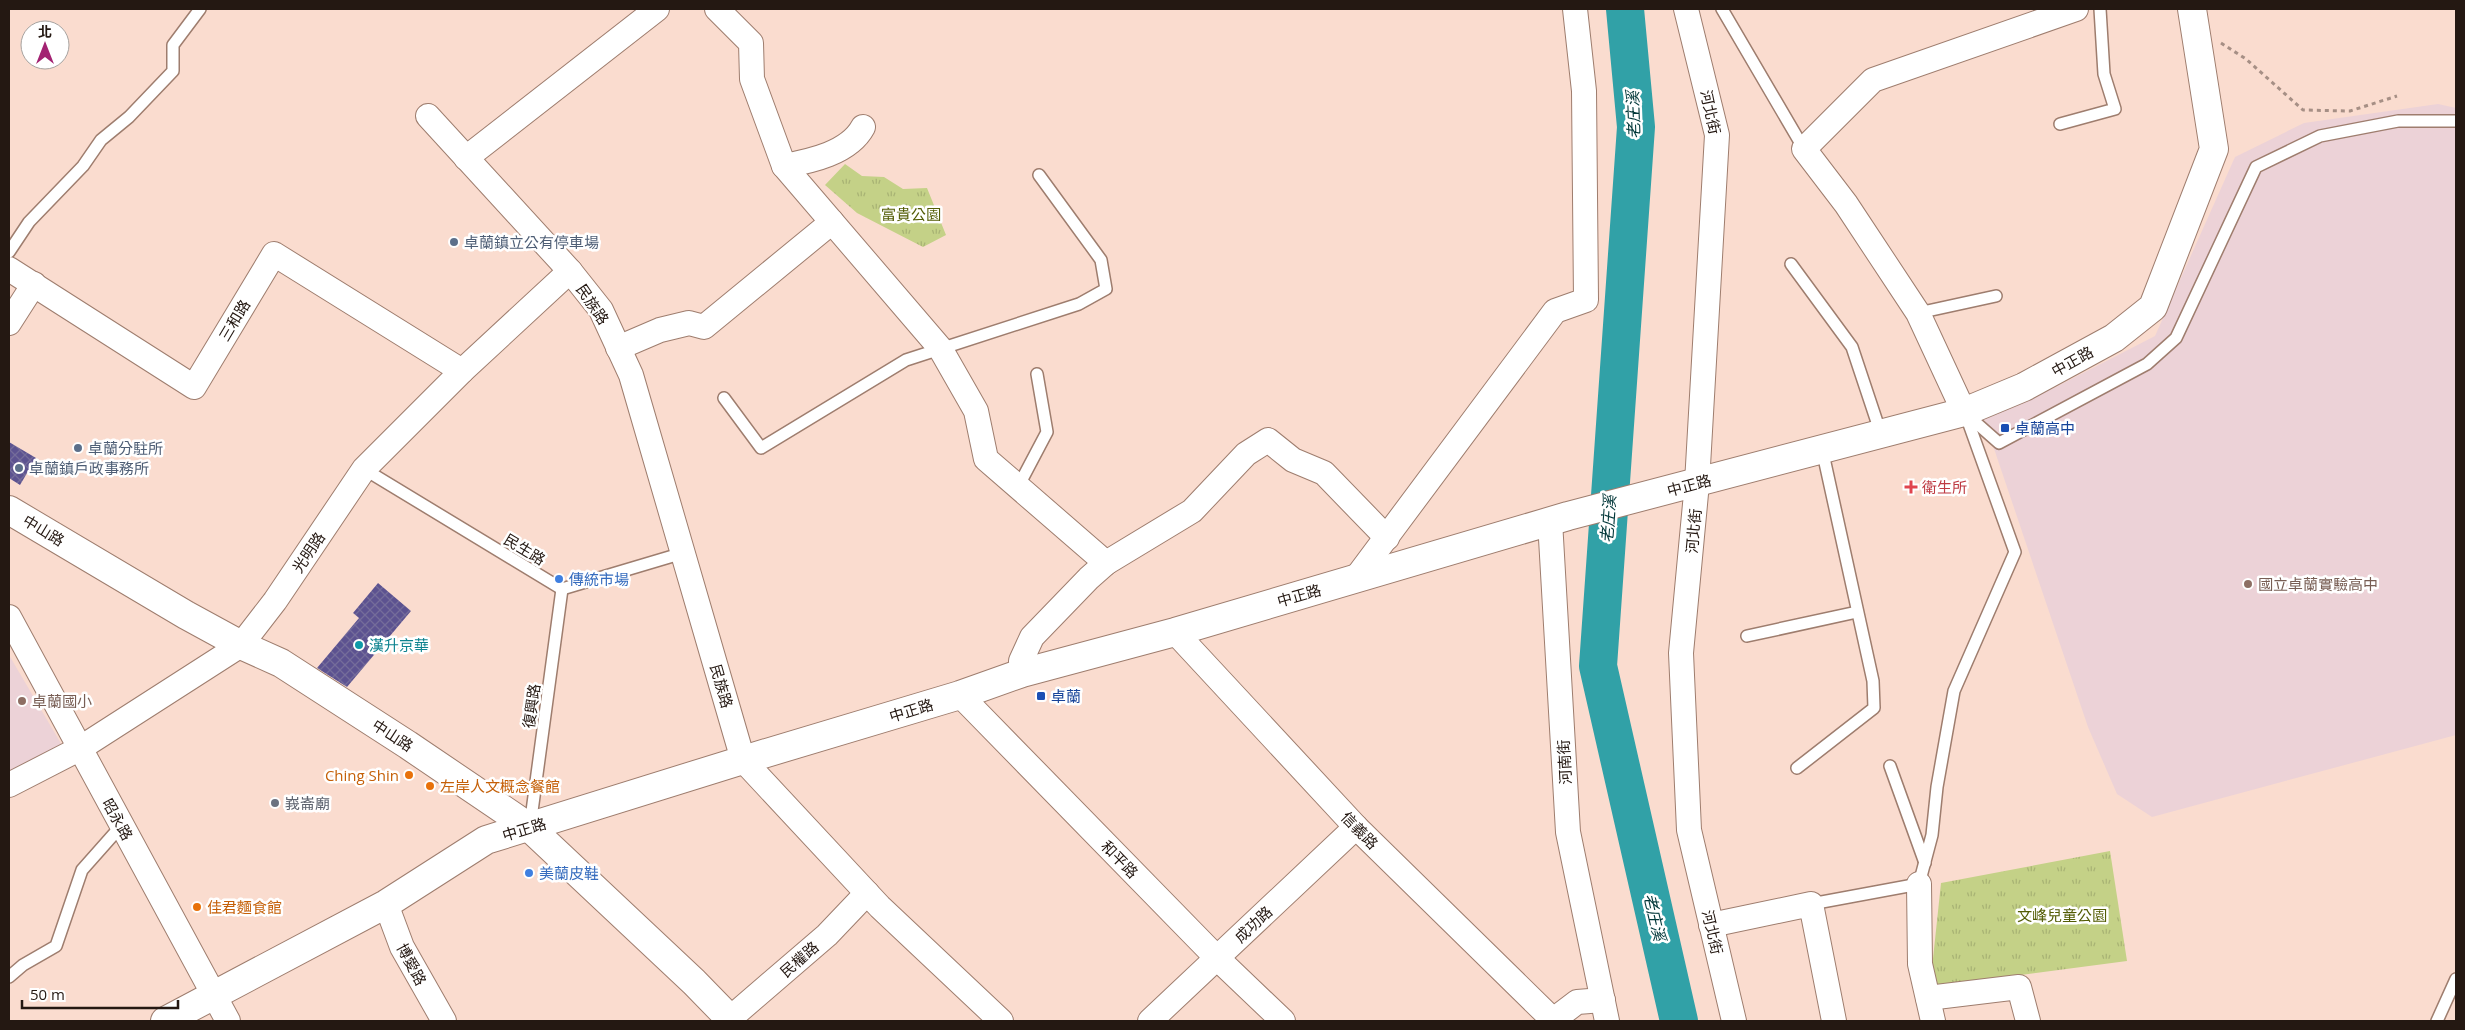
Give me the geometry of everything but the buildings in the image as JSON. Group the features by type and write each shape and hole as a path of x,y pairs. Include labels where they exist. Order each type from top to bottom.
{"street":[{"path":"466,158 657,9"},
{"path":"717,9 751,44 752,79 784,166 940,348 976,411 986,459 1106,563"},
{"path":"1356,578 1555,312 1586,300 1584,91 1575,9"},
{"name":"河北街","path":"1686,9 1717,136 1697,483 1681,653 1689,830 1734,1021"},
{"path":"1964,412 1918,313 1846,204 1804,149 1873,80 2076,9"},
{"name":"中正路","path":"164,1021 386,904 486,840 960,695 1022,673 1175,632 1559,518 1964,412 2024,387 2114,338 2153,307 2214,149 2193,17"},
{"name":"民族路","path":"428,116 570,271 601,310 631,376 743,760 867,893 1001,1021"},
{"path":"784,166 817,159 858,137 863,127"},
{"path":"618,348 660,330 689,323 704,327 832,222"},
{"name":"三和路","path":"9,268 194,387 274,254 462,371"},
{"name":"光明路","path":"9,785 79,749 241,645 274,601 364,469 462,371 570,271"},
{"path":"9,323 34,284"},
{"path":"1022,673 1022,661 1032,637 1058,608 1106,563 1192,511 1246,454 1268,440 1293,460 1324,473 1387,538"},
{"name":"中山路","path":"9,510 241,645 280,663 408,745 529,827 694,982 730,1021"},
{"name":"河南街","path":"1559,518 1568,832 1605,1010"},
{"name":"昭永路","path":"9,617 228,1021"},
{"name":"信義路","path":"1175,632 1356,827 1552,1020"},
{"name":"和平路","path":"960,695 1273,1016"},
{"name":"成功路","path":"1150,1021 1356,827"},
{"path":"1922,873 1920,964 1933,1021"},
{"name":"民權路","path":"730,1021 827,935 867,893"},
{"name":"博愛路","path":"386,904 402,947 444,1021"},
{"path":"1711,925 1811,904 1834,1021"},
{"path":"1928,998 2019,986 2028,1021"},
{"path":"1552,1020 1577,1002 1605,1010"}],"lane":[{"path":"9,252 29,222 83,166 101,140 129,117 173,71 173,45 200,9"},
{"path":"1722,9 1804,149"},
{"path":"2060,124 2114,109 2104,74 2100,9"},
{"path":"1964,412 2000,443 2146,364 2176,338 2256,167 2320,136 2398,121 2456,121"},
{"path":"724,398 761,448 906,360 1080,304 1106,289 1101,260 1039,175"},
{"path":"1791,264 1852,347 1881,434"},
{"path":"1918,313 1996,296"},
{"path":"1018,487 1048,432 1037,374"},
{"path":"1922,873 1932,835 1937,787 1954,691 2015,552 1964,412"},
{"path":"1797,768 1874,708 1873,681 1822,450"},
{"name":"民生路","path":"364,469 562,589"},
{"path":"562,589 683,553"},
{"name":"復興路","path":"529,827 562,589"},
{"path":"1747,636 1857,612"},
{"path":"1890,766 1922,873"},
{"path":"9,977 23,965 56,946 82,870 122,826"},
{"path":"1811,904 1922,873"},
{"path":"2437,1021 2456,979"}],"path":[{"path":"2193,17 2246,59 2303,110 2350,111 2396,96"}],"shaded area":[{"name":"國立卓蘭實驗高中","path":"2438,104 2456,108 2456,735 2152,817 2117,794 2088,727 1983,416 2052,389 2155,336 2235,157 2304,123"},
{"name":"卓蘭國小","path":"9,655 63,747 9,774"}],"green space":[{"name":"富貴公園","path":"845,164 862,176 884,177 903,189 927,188 946,235 923,247 857,213 825,185"},
{"name":"文峰兒童公園","path":"2110,851 2127,961 1930,987 1941,883"}],"waterway":[{"name":"老庄溪","path":"1625,9 1636,127 1598,666 1679,1021"}],"place":[{"name":"卓蘭鎮立公有停車場","path":"454,242"},
{"name":"卓蘭高中","path":"2005,428"},
{"name":"卓蘭分駐所","path":"78,448"},
{"name":"卓蘭鎮戶政事務所","path":"19,468"},
{"name":"衛生所","path":"1911,487"},
{"name":"傳統市場","path":"559,579"},
{"name":"國立卓蘭實驗高中","path":"2248,584"},
{"name":"漢升京華","path":"359,645"},
{"name":"卓蘭","path":"1041,696"},
{"name":"卓蘭國小","path":"22,701"},
{"name":"Ching Shin","path":"409,775"},
{"name":"左岸人文概念餐館","path":"430,786"},
{"name":"峩崙廟","path":"275,803"},
{"name":"美蘭皮鞋","path":"529,873"},
{"name":"佳君麵食館","path":"197,907"}]}
